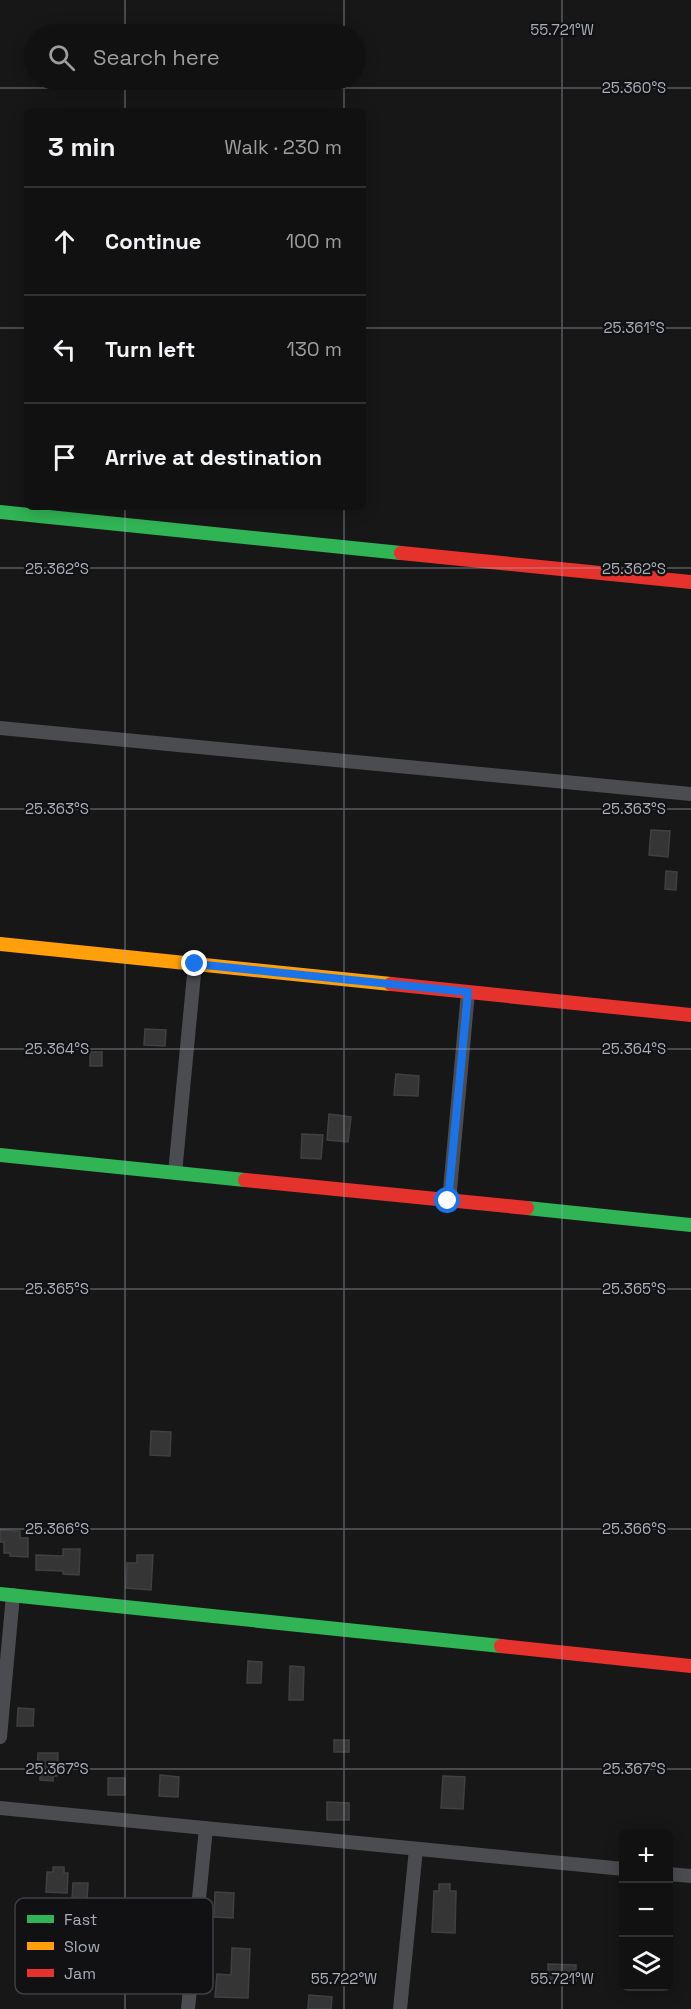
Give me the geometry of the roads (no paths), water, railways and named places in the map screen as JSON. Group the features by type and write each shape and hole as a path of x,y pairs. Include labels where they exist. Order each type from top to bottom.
{"street":[{"path":"0,512 691,582"},
{"path":"0,728 691,795"},
{"path":"0,944 691,1015"},
{"path":"175,1173 195,964"},
{"path":"448,1201 468,992"},
{"path":"0,1155 691,1226"},
{"path":"0,1737 7,1595 691,1666"},
{"path":"0,1808 619,1869"},
{"path":"199,1898 206,1828"},
{"path":"400,2009 416,1849"},
{"path":"673,1874 691,1876"},
{"path":"188,2009 189,1994"}]}
